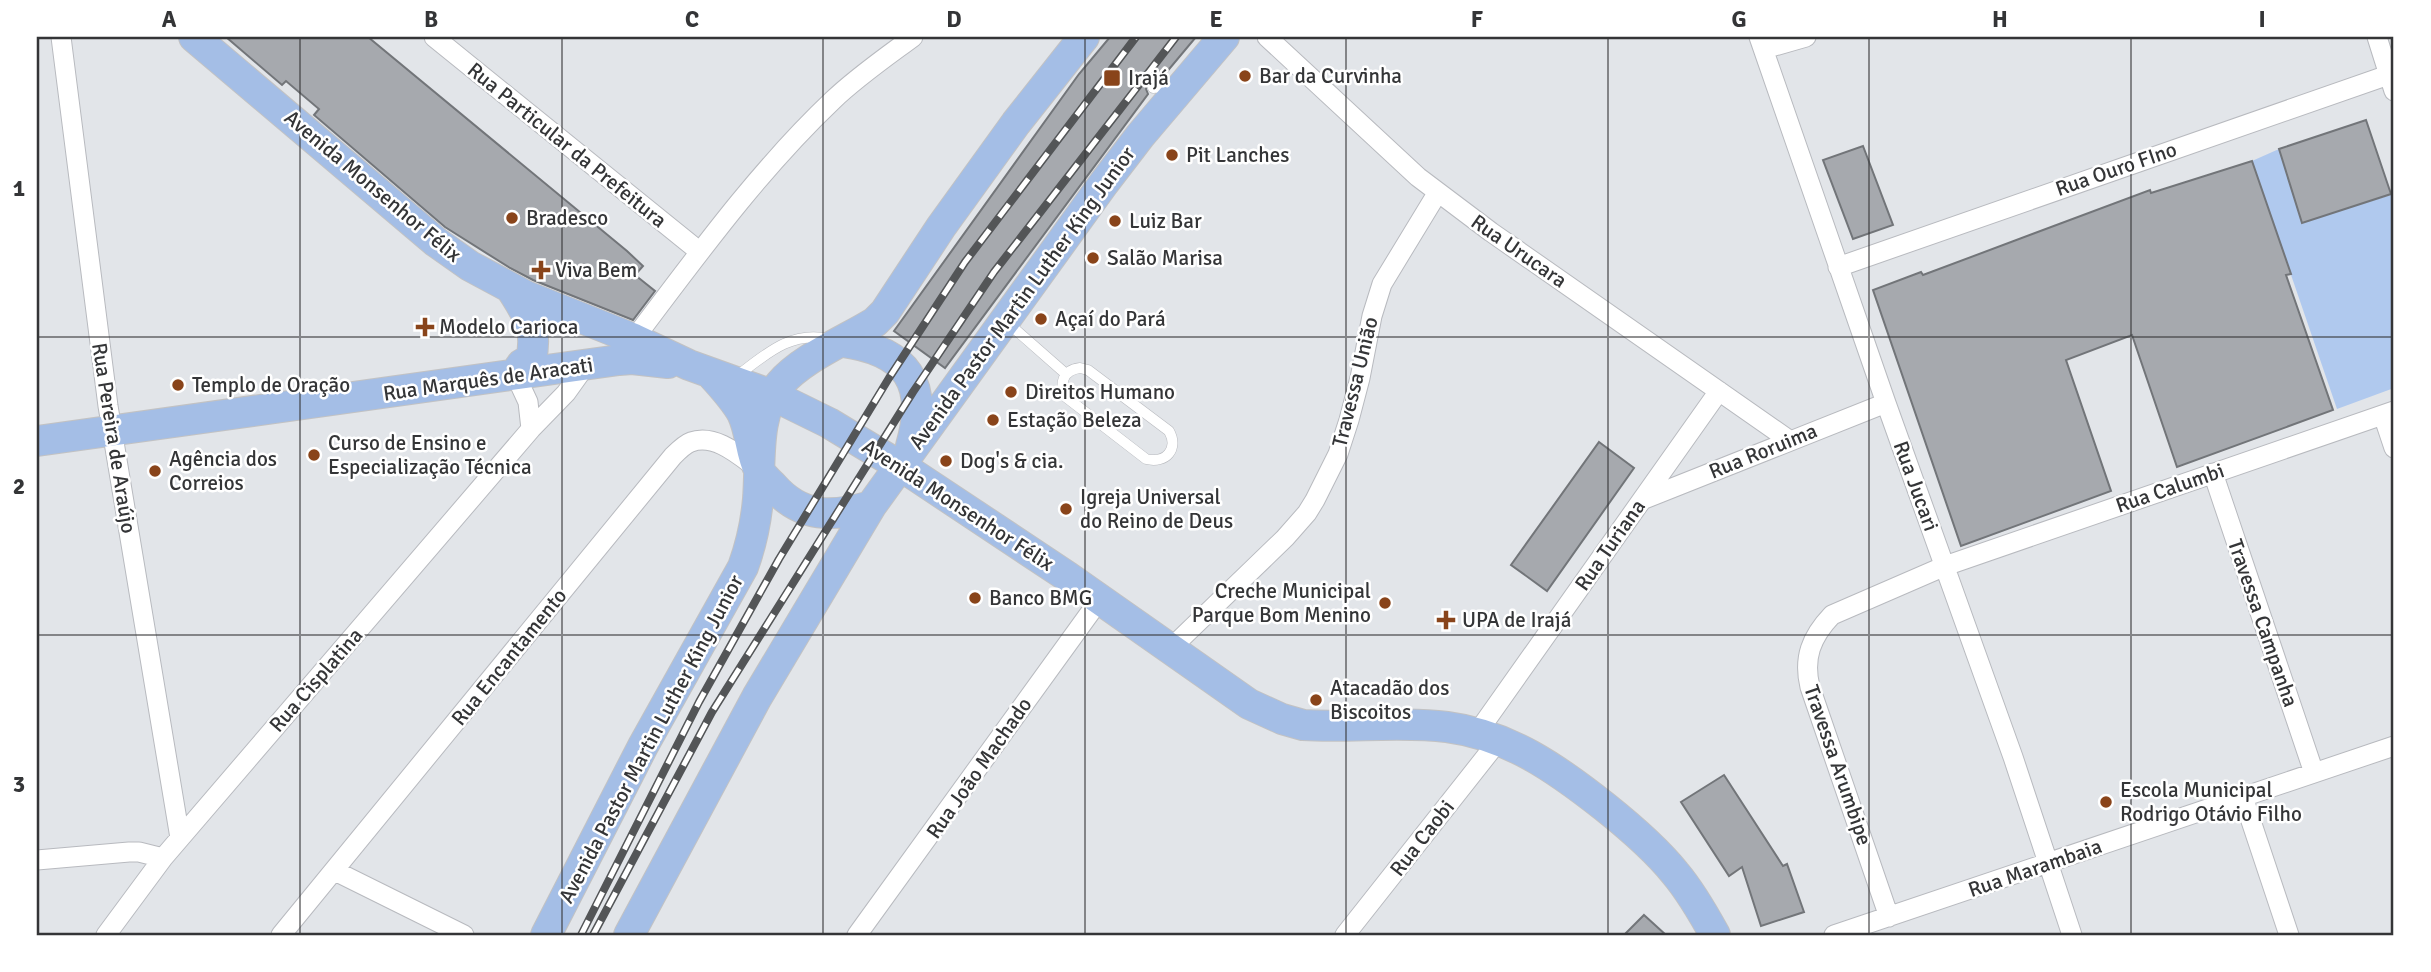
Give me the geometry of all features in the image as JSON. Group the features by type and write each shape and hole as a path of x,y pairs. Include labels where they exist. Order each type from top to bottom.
{"main road":[{"path":"772,395 789,375 875,322 891,305 941,227 1084,37"},
{"name":"Avenida Pastor Martin Luther King Junior","path":"629,935 757,697 871,506 1104,183 1224,37"},
{"name":"Avenida Monsenhor Félix","path":"204,40 436,242 470,266 512,290 563,313 634,339 710,373 772,395 904,459 1169,650 1249,704 1303,725 1419,725 1488,736 1546,763 1579,786 1648,845 1674,872 1697,902 1715,935"},
{"path":"512,290 531,321 535,337 523,367"},
{"path":"523,367 634,339"},
{"path":"843,342 888,354 912,380 917,393 918,421 904,459"},
{"name":"Rua Marquês de Aracati","path":"37,441 523,367 586,365 632,359 710,373"},
{"path":"710,373 735,401 748,426 759,470 780,495 821,515 871,506"},
{"name":"Avenida Pastor Martin Luther King Junior","path":"547,935 643,746 743,567 751,545 758,499 762,436 772,395"}],"street":[{"name":"Rua Pereira de Araújo","path":"61,37 111,431 180,838"},
{"name":"Rua Particular da Prefeitura","path":"434,37 700,252"},
{"path":"634,339 700,252 768,170 833,100 913,37"},
{"name":"Rua Urucara","path":"1267,37 1379,142 1438,192 1789,440"},
{"path":"1762,43 1806,37"},
{"path":"2376,37 2392,80"},
{"name":"Rua Jucari","path":"1762,43 1838,267 2009,745 2072,935"},
{"name":"Rua Ouro FIno","path":"1838,267 2392,80"},
{"name":"Travessa União","path":"1169,650 1285,538 1315,500 1345,431 1382,284 1438,192"},
{"name":"Rua Cisplatina","path":"114,933 163,858 531,429 566,393 586,365"},
{"path":"523,367 531,429"},
{"name":"Rua Turiana","path":"1488,736 1641,500 1719,391"},
{"name":"Rua Roruima","path":"1641,500 1886,403"},
{"path":"2389,413 2394,448"},
{"name":"Rua Calumbi","path":"1945,566 2389,413"},
{"name":"Rua Encantamento","path":"281,935 673,456 689,442 702,440 732,450 759,470"},
{"name":"Travessa Campanha","path":"2213,473 2314,773"},
{"name":"Travessa Arumbipe","path":"1889,916 1810,687 1806,668 1808,653 1822,626 1832,615 1945,566"},
{"name":"Rua João Machado","path":"857,935 1100,599"},
{"name":"Rua Caobi","path":"1345,935 1488,736"},
{"name":"Rua Marambaia","path":"1834,935 2048,865 2394,746"},
{"path":"2243,797 2289,935"},
{"path":"37,860 129,852 163,858"},
{"path":"335,871 464,935"}],"lane":[{"path":"1153,88 1185,82"},
{"path":"1005,320 1066,374"},
{"path":"710,373 786,341 807,336 843,342"},
{"path":"1073,369 1088,370 1169,430 1173,438 1170,454 1163,460 1146,459 1077,406 1062,391 1066,374 1073,369"}],"shaded area":[{"path":"2279,149 2302,222 2394,194 2394,388 2337,409 2252,161"}],"building":[{"path":"226,37 368,37 627,251 643,266 635,275 655,291 633,320 510,268 445,227 314,115 319,109 286,81 282,85"},
{"path":"1110,37 1196,37 1160,80 1147,84 1148,94 945,368 894,331 1079,74"},
{"path":"2366,120 2391,194 2302,223 2279,149"},
{"path":"1863,146 1893,225 1853,239 1823,160"},
{"path":"2252,161 2291,274 2286,275 2333,410 2177,467 2132,335 2066,360 2111,491 1961,546 1873,290 1921,272 1923,275 2150,190 2151,193"},
{"path":"1599,442 1634,468 1547,591 1511,565"},
{"path":"1724,775 1783,866 1787,864 1804,912 1761,926 1742,867 1729,876 1681,802"},
{"path":"1644,915 1666,935 1624,935"}],"railway":[{"path":"581,935 699,702 779,559 889,378 965,262 1136,37"},
{"path":"593,935 712,712 913,392 994,272 1176,37"}],"place":[{"name":"Bar da Curvinha","path":"1245,76"},
{"name":"Irajá","path":"1112,78"},
{"name":"Pit Lanches","path":"1172,155"},
{"name":"Bradesco","path":"512,218"},
{"name":"Luiz Bar","path":"1115,221"},
{"name":"Salão Marisa","path":"1093,258"},
{"name":"Viva Bem","path":"541,270"},
{"name":"Açaí do Pará","path":"1041,319"},
{"name":"Modelo Carioca","path":"425,327"},
{"name":"Templo de Oração","path":"178,385"},
{"name":"Direitos Humano","path":"1011,392"},
{"name":"Estação Beleza","path":"993,420"},
{"name":"Curso de Ensino e Especialização Técnica","path":"314,455"},
{"name":"Dog's & cia.","path":"946,461"},
{"name":"Agência dos Correios","path":"155,471"},
{"name":"Igreja Universal do Reino de Deus","path":"1066,509"},
{"name":"Banco BMG","path":"975,598"},
{"name":"Creche Municipal Parque Bom Menino","path":"1385,603"},
{"name":"UPA de Irajá","path":"1446,620"},
{"name":"Atacadão dos Biscoitos","path":"1316,700"},
{"name":"Escola Municipal Rodrigo Otávio Filho","path":"2106,802"}]}
